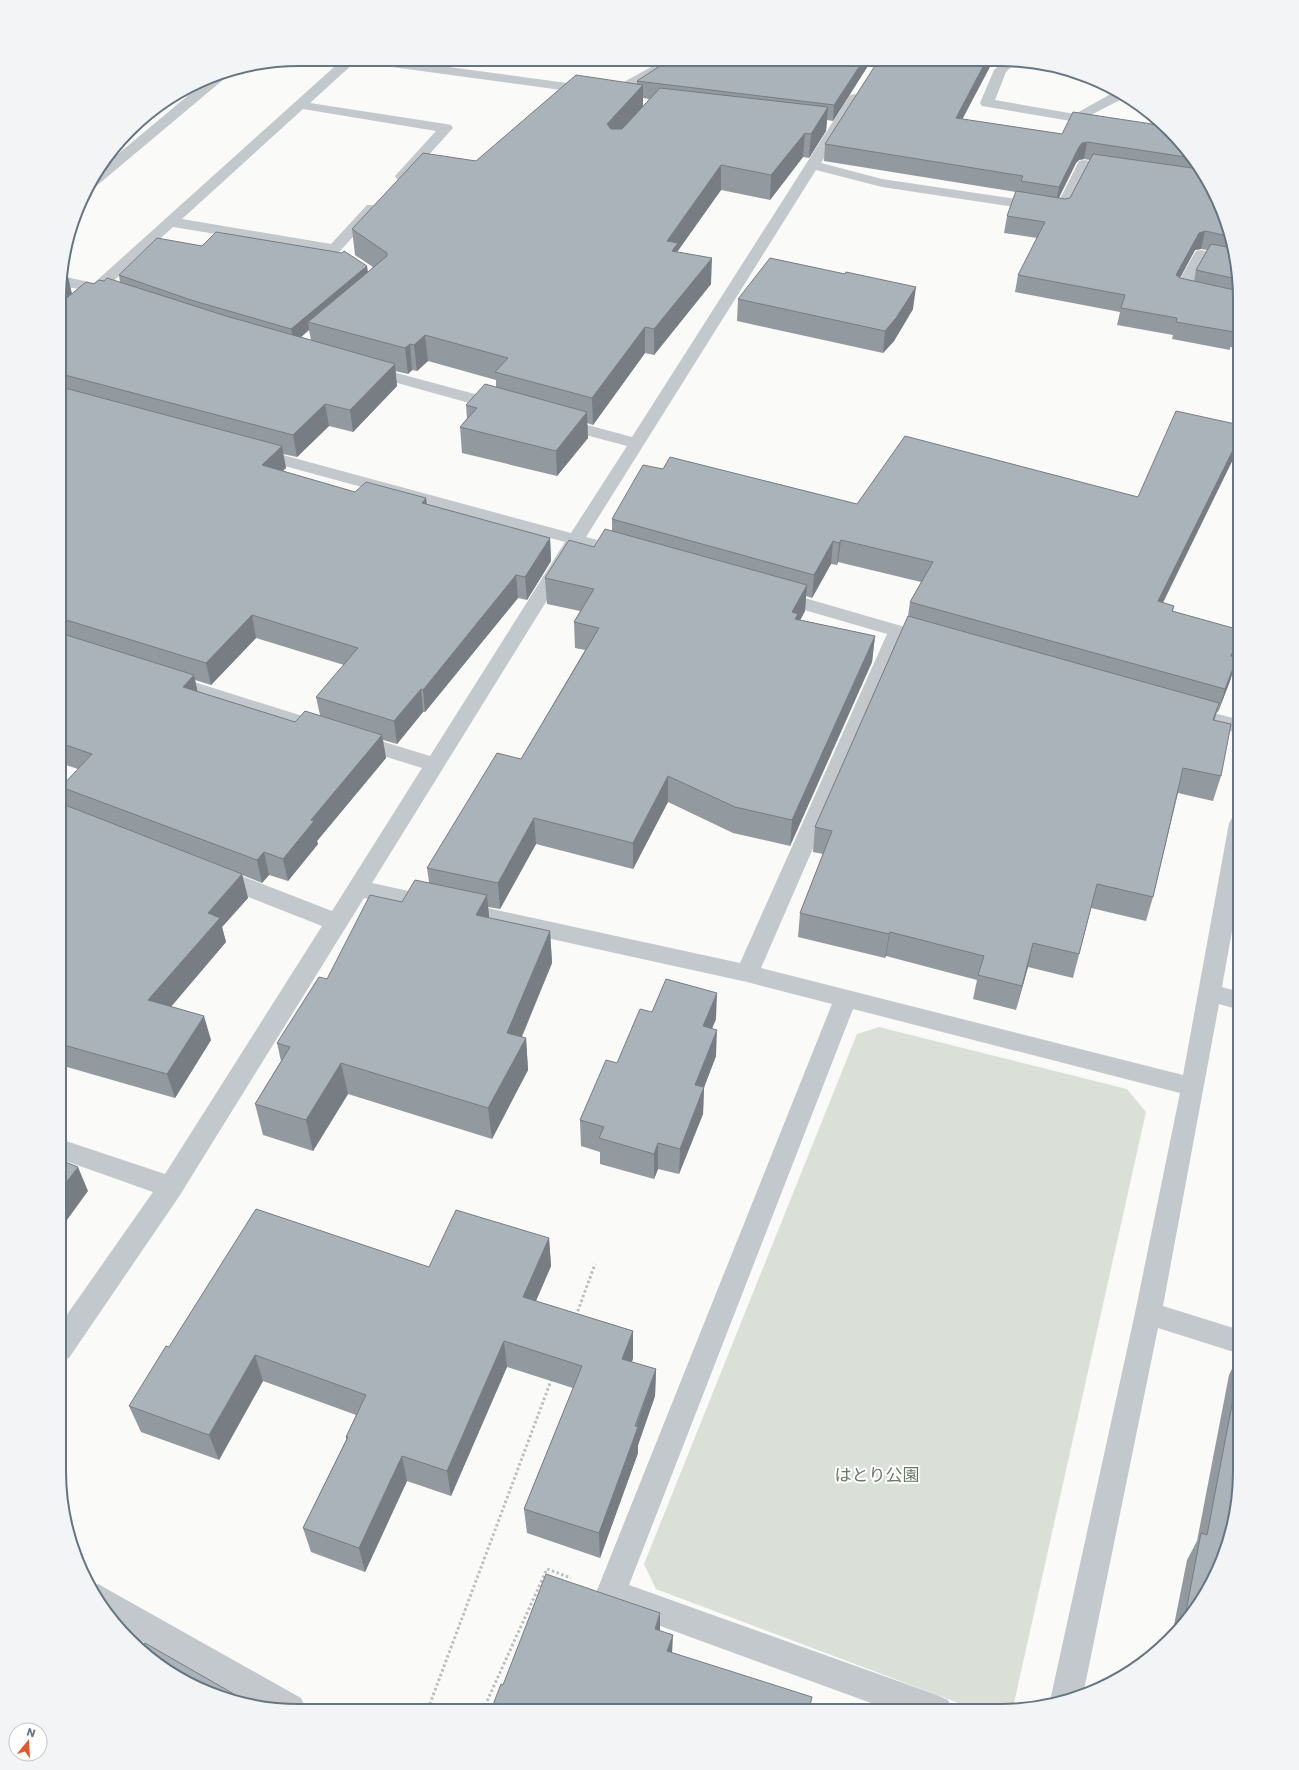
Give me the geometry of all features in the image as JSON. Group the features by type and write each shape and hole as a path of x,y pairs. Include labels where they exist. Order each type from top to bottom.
{"street":[{"path":"77,306 172,222 343,66"},
{"path":"447,66 473,68 613,93 664,66"},
{"path":"1005,66 1000,70 987,103 1077,118 1116,97"},
{"path":"66,1339 172,1187 434,765 812,165 873,71"},
{"path":"103,173 209,84"},
{"path":"300,105 446,128 393,186"},
{"path":"812,165 882,183 1062,210 1084,164 1131,171"},
{"path":"334,249 382,197"},
{"path":"172,222 334,249 347,258"},
{"path":"1211,297 1182,291 1201,254 1230,260"},
{"path":"66,282 98,288 128,298"},
{"path":"349,365 518,411"},
{"path":"540,417 636,444"},
{"path":"241,449 645,559"},
{"path":"760,592 944,644"},
{"path":"747,973 898,631"},
{"path":"155,676 434,765"},
{"path":"1164,706 1233,725"},
{"path":"1067,1694 1148,1313 1193,1087 1233,863"},
{"path":"202,870 336,922"},
{"path":"357,888 747,973 1193,1087"},
{"path":"1210,993 1233,1000"},
{"path":"846,998 611,1593 918,1704"},
{"path":"66,1152 172,1187"},
{"path":"1148,1313 1233,1340"},
{"path":"107,1603 281,1704"}],"path":[{"path":"573,1323 595,1264"},
{"path":"430,1704 553,1375"},
{"path":"486,1704 547,1569 611,1593"}],"green space":[{"name":"はとり公園","path":"879,1027 1127,1089 1146,1112 1014,1703 1012,1704 961,1704 656,1589 644,1564 857,1034"}],"building":[{"path":"660,66 860,66 834,105 637,81"},
{"path":"875,66 983,66 956,118 1062,134 1073,112 1153,124 1165,134 1185,157 1087,142 1082,143 1059,187 1021,181 1023,176 825,144"},
{"path":"576,75 643,85 607,124 611,129 622,129 660,88 828,107 811,134 805,133 771,175 721,165 667,241 678,243 672,251 712,258 654,329 645,327 592,398 495,372 508,358 425,335 414,345 410,344 405,348 308,322 387,256 387,253 352,229 423,153 476,161"},
{"path":"1093,154 1193,168 1209,196 1221,224 1224,235 1205,231 1199,233 1176,275 1180,278 1233,290 1233,332 1176,322 1177,318 1121,308 1125,295 1018,275 1045,222 1007,216 1016,191 1065,199 1070,198"},
{"path":"216,232 342,253 344,251 367,266 291,329 191,300 119,275 157,238 202,246"},
{"path":"1211,244 1227,247 1232,278 1196,270"},
{"path":"770,258 916,287 896,318 885,331 738,299"},
{"path":"107,278 226,316 395,364 350,410 325,404 293,435 66,375 66,299 86,282 94,284 99,280 104,281"},
{"path":"485,384 587,412 556,451 460,427 477,408 466,405"},
{"path":"66,388 282,446 262,465 355,492 366,482 426,498 422,503 550,538 525,577 516,575 423,690 421,689 394,721 316,697 358,648 252,615 206,663 66,620"},
{"path":"1176,411 1233,423 1233,450 1158,601 1174,606 1172,611 1233,628 1233,651 1231,656 1233,657 1233,668 1225,689 910,602 933,562 841,540 839,543 833,541 814,575 612,519 643,465 663,469 670,457 857,504 905,436 1138,497"},
{"path":"605,529 807,585 792,612 798,614 795,619 875,636 792,820 735,807 668,776 633,843 534,818 498,883 427,868 497,753 521,759 599,628 574,622 594,589 545,578 569,540 594,547"},
{"path":"908,616 1219,703 1213,720 1231,724 1221,776 1183,768 1153,897 1097,884 1079,954 1033,943 1022,986 978,975 984,956 890,932 889,934 800,913 832,831 815,827"},
{"path":"66,635 194,675 183,687 295,722 305,711 382,735 311,820 314,821 283,859 264,852 257,860 66,789 66,782 92,754 66,745"},
{"path":"66,805 242,874 208,913 220,918 148,1000 204,1016 167,1074 66,1046"},
{"path":"415,880 487,895 476,915 550,931 507,1033 526,1038 488,1108 341,1063 306,1120 255,1104 290,1047 277,1043 319,977 327,979 370,895 402,902"},
{"path":"666,979 717,993 703,1026 717,1030 695,1085 704,1087 680,1149 658,1143 654,1154 599,1138 604,1127 580,1120 606,1060 617,1063 640,1009 652,1012"},
{"path":"66,1162 78,1167 66,1183"},
{"path":"256,1209 429,1267 456,1210 549,1238 523,1297 633,1331 622,1359 656,1369 635,1426 638,1427 599,1533 524,1509 582,1366 504,1341 447,1471 402,1456 359,1548 303,1528 348,1437 346,1437 366,1395 255,1355 209,1435 129,1406 166,1346 169,1347"},
{"path":"1233,1399 1233,1486 1229,1516 1221,1546 1209,1574 1186,1612 1201,1533 1207,1535"},
{"path":"546,1574 660,1613 655,1629 673,1635 667,1651 812,1697 810,1704 493,1704 501,1684 503,1685"},
{"path":"145,1643 236,1695 224,1692 183,1673 157,1656 144,1644"}]}
